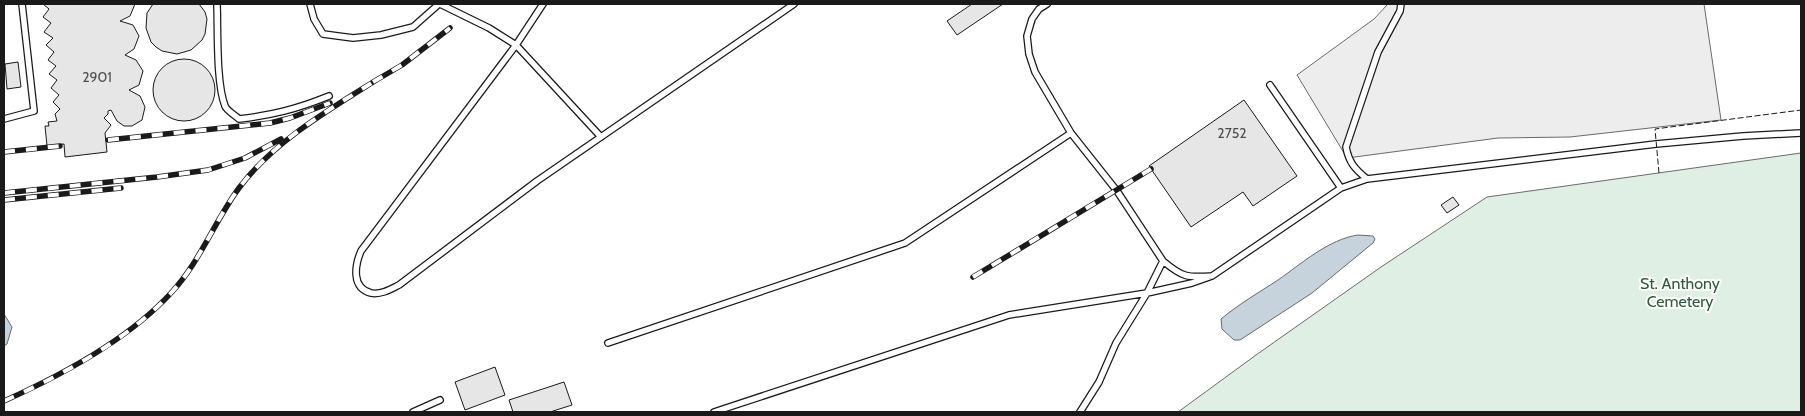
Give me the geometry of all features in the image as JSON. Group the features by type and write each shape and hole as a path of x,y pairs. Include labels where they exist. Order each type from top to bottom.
{"lane":[{"path":"4,119 34,111 22,4"},
{"path":"217,4 222,96 226,108 239,119 270,116 299,108 329,96"},
{"path":"310,4 314,19 323,34 353,38 380,35 413,27 440,4 489,28 516,45 600,137"},
{"path":"543,4 516,45 361,252 356,263 356,278 362,288 372,293 384,292 399,285 537,181 794,4"},
{"path":"1046,4 1039,9 1032,19 1027,36 1029,54 1035,72 1070,133 1117,191 1163,261 1177,272 1192,278 1212,276"},
{"path":"1367,178 1354,168 1346,147 1378,52 1400,11 1401,4"},
{"path":"1270,85 1341,188"},
{"path":"608,343 906,243 1070,133"},
{"path":"714,412 1009,315 1147,293 1192,283 1212,276 1341,188 1367,178 1656,144 1801,133"},
{"path":"1079,412 1099,382 1116,343 1147,293 1163,261"},
{"path":"414,412 440,400"}],"green space":[{"name":"St. Anthony Cemetery","path":"1801,153 1801,412 1178,412 1381,267 1487,197"}],"shaded area":[{"path":"1388,4 1704,4 1721,120 1570,137 1498,138 1347,158 1297,75 1374,19"},
{"path":"1358,235 1373,236 1375,239 1373,243 1312,293 1240,340 1234,340 1222,329 1221,319 1242,303 1336,241"},
{"path":"4,314 12,327 7,344 4,346"}],"building":[{"path":"43,4 135,4 130,16 120,21 133,25 139,36 134,49 125,55 136,60 143,71 139,85 129,90 140,96 145,107 142,120 132,126 124,126 117,121 111,110 108,111 104,118 111,125 105,133 107,152 65,157 64,144 47,146 45,126 49,126 48,122 57,121 55,114 60,109 53,102 59,95 51,88 57,80 49,74 56,66 48,60 54,52 46,45 53,38 44,32 51,23 43,17 49,9"},
{"path":"153,4 199,4 205,12 207,19 205,34 202,40 191,50 177,54 162,51 156,47 151,42 146,28 147,13"},
{"path":"972,4 1003,4 957,35 947,21"},
{"path":"184,59 196,62 206,68 212,78 215,90 212,102 206,112 196,118 184,121 172,118 162,112 156,102 153,90 156,78 162,68 172,62"},
{"path":"18,62 21,87 7,89 5,64"},
{"path":"1244,100 1297,176 1253,206 1243,192 1191,227 1149,166"},
{"path":"1453,197 1459,205 1447,213 1441,205"},
{"path":"495,367 505,395 465,410 455,382"},
{"path":"564,382 572,405 550,412 513,412 509,400"}],"railway":[{"path":"373,82 402,65 450,28"},
{"path":"4,401 49,380 93,355 115,341 154,310 181,281 199,255 230,201 253,171 285,141 378,79"},
{"path":"108,140 270,123 290,118 330,103"},
{"path":"4,193 208,170 245,158 281,139"},
{"path":"4,152 60,146"},
{"path":"973,277 1151,169"},
{"path":"4,200 121,188"}],"fence":[{"path":"1659,173 1655,129 1801,110"}]}
